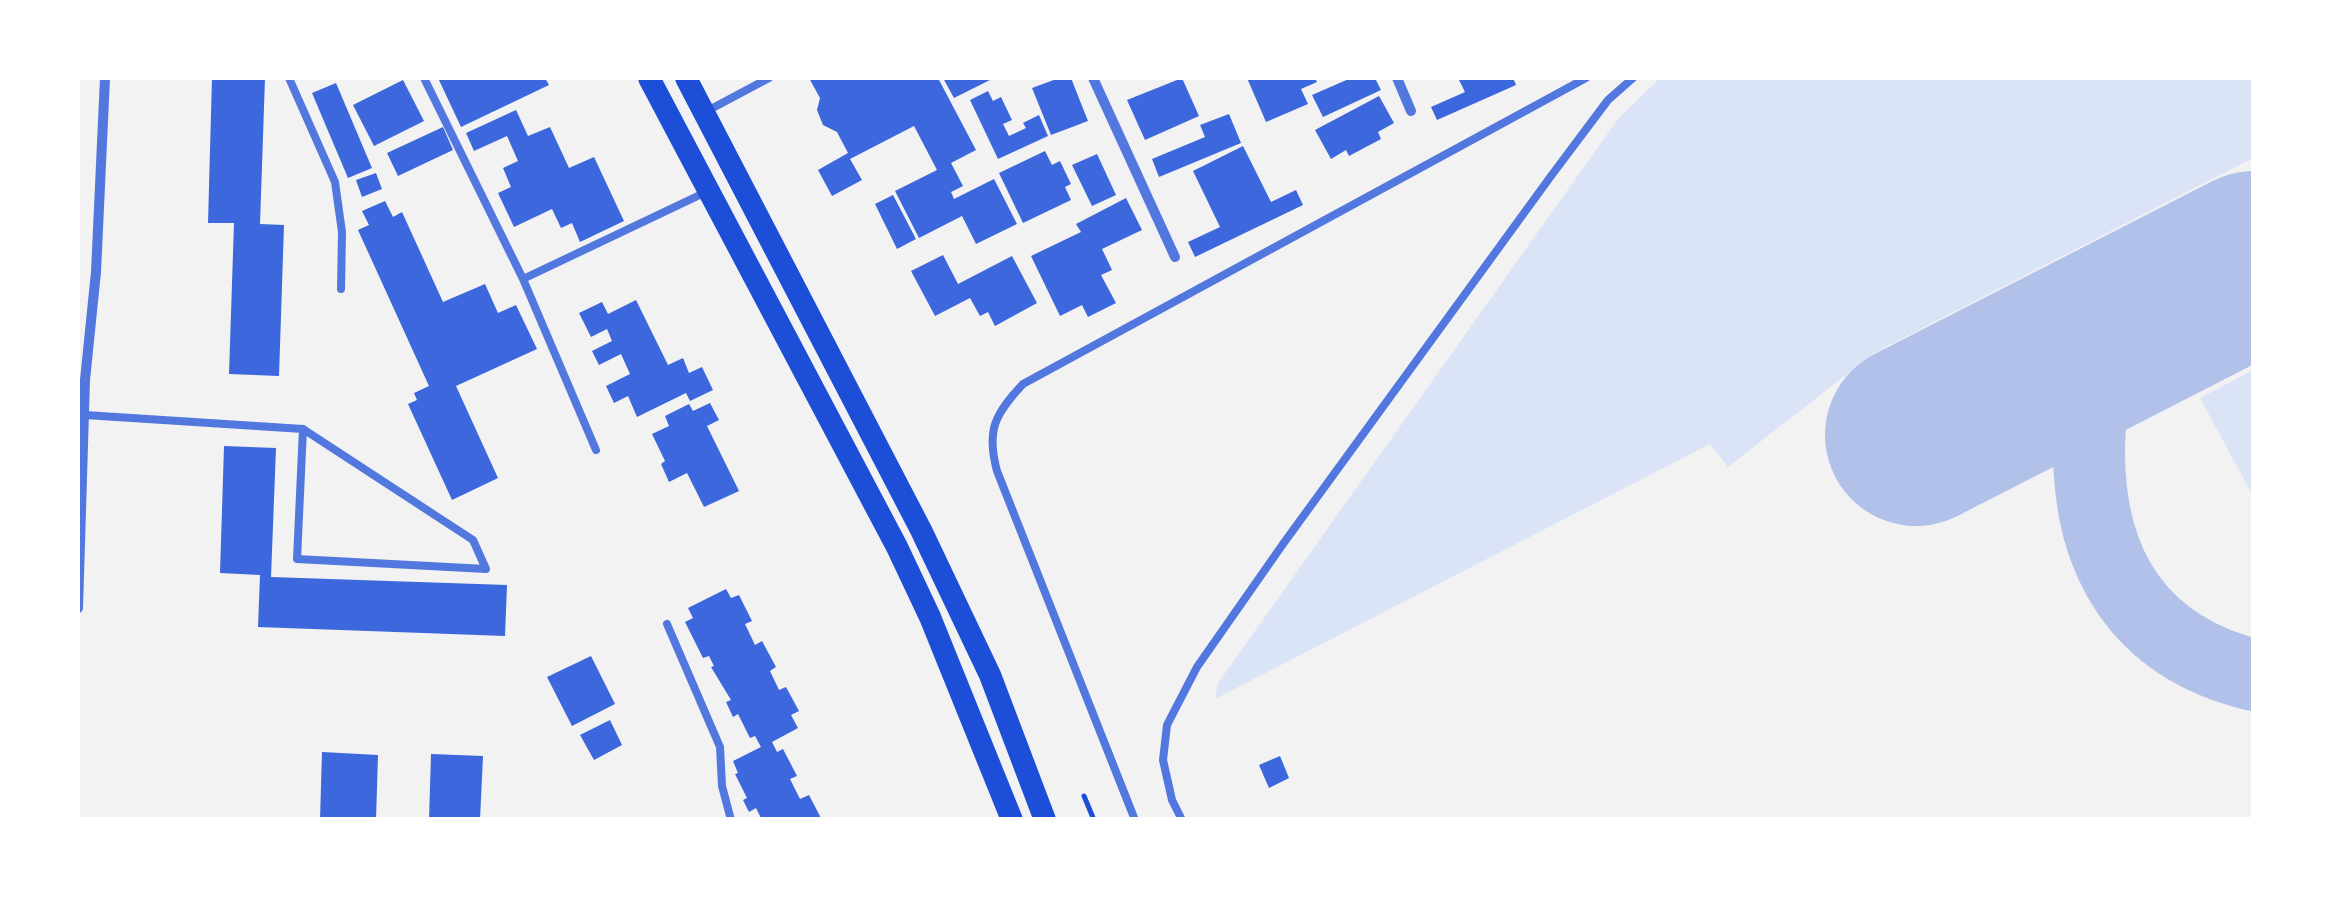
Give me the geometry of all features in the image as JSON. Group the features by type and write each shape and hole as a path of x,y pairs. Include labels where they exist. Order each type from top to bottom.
{"main road":[{"path":"650,78 897,548 930,616 1012,820"},
{"path":"686,78 921,530 990,675 1045,820"}],"street":[{"path":"78,608 84,415 81,379 96,272 105,78"},
{"path":"1094,78 1175,257"},
{"path":"1397,78 1411,111"}],"lane":[{"path":"288,78 335,182 342,232 342,289"},
{"path":"424,78 523,278 596,450"},
{"path":"704,112 769,78"},
{"path":"1135,820 996,471 992,432 1002,408 1024,384 1057,365 1586,78"},
{"path":"1182,820 1172,800 1163,760 1167,725 1198,666 1282,544 1562,160 1608,100 1632,78"},
{"path":"523,278 708,192"},
{"path":"84,415 303,429 473,540 486,569 297,559 303,429"},
{"path":"668,624 720,747 722,786 731,820"}],"path":[{"path":"1084,796 1094,820"}],"shaded area":[{"path":"1660,78 2253,78 2253,158 1874,353 1728,467 1710,444 1215,699 1218,683 1618,119"},
{"path":"2253,370 2253,496 2200,398"}],"building":[{"path":"212,78 265,78 260,224 284,225 279,376 229,374 234,223 208,223"},
{"path":"438,78 545,78 549,85 461,127"},
{"path":"809,78 938,78 976,150 951,163 963,186 951,192 954,199 994,179 1017,224 976,244 962,216 919,238 895,191 937,170 914,126 850,159 862,180 832,196 818,170 848,153 837,132 823,125 817,110 820,98"},
{"path":"943,78 994,78 954,98"},
{"path":"1071,78 1088,121 1051,135 1032,88"},
{"path":"1182,78 1199,116 1145,140 1127,100"},
{"path":"1247,78 1315,78 1317,82 1301,89 1308,104 1266,122"},
{"path":"1351,78 1375,78 1381,90 1323,117 1312,95"},
{"path":"1458,78 1513,78 1516,85 1437,120 1431,107 1465,92"},
{"path":"403,80 424,121 374,146 353,105"},
{"path":"336,83 372,168 348,178 312,93"},
{"path":"988,91 993,101 1001,97 1012,120 1003,124 1009,136 1026,128 1023,123 1039,115 1048,136 998,159 970,100"},
{"path":"1379,96 1394,123 1378,132 1381,139 1349,156 1346,150 1331,159 1315,130"},
{"path":"516,110 528,136 550,127 569,168 594,157 624,221 580,242 572,223 561,228 552,209 514,227 498,193 511,187 503,168 518,161 507,136 474,151 466,133"},
{"path":"1229,114 1241,143 1159,177 1152,159 1205,137 1200,125"},
{"path":"443,127 453,150 398,176 387,153"},
{"path":"1243,146 1271,202 1296,190 1303,205 1195,257 1188,242 1220,227 1193,171"},
{"path":"1045,151 1052,165 1060,161 1071,184 1065,187 1071,200 1023,223 999,173"},
{"path":"1097,154 1116,195 1092,206 1072,165"},
{"path":"376,173 382,189 362,197 356,180"},
{"path":"893,195 916,239 897,249 875,204"},
{"path":"1126,198 1142,230 1102,249 1112,270 1101,275 1116,303 1088,317 1082,305 1060,316 1031,256 1081,232 1076,224"},
{"path":"385,201 393,217 402,212 443,302 485,284 498,313 516,305 537,349 456,386 498,478 452,500 408,404 417,400 414,393 429,386 358,230 369,225 362,211"},
{"path":"943,255 958,284 1012,256 1037,303 995,326 988,312 980,316 970,298 935,316 911,271"},
{"path":"636,300 668,365 683,358 689,373 702,367 713,390 690,401 686,393 637,417 628,396 614,403 606,386 630,374 621,354 599,365 592,351 612,341 607,329 591,337 579,313 602,302 608,314"},
{"path":"710,403 719,420 707,426 739,491 704,507 687,473 669,482 661,464 665,461 652,434 669,426 665,416 689,404 693,411"},
{"path":"224,446 276,448 271,577 507,585 505,636 258,627 260,575 220,573"},
{"path":"726,589 731,598 739,595 752,621 745,624 755,645 762,641 776,667 770,671 779,690 786,687 799,711 791,715 798,728 772,742 777,752 783,749 797,776 790,779 800,799 809,795 822,820 762,820 756,808 749,812 743,800 747,798 733,761 761,747 755,736 750,738 738,714 733,717 726,702 731,700 711,667 714,666 709,656 703,658 685,622 693,618 688,608"},
{"path":"591,656 615,704 572,726 547,677"},
{"path":"610,720 622,745 594,760 580,735"},
{"path":"322,752 378,755 376,820 320,820"},
{"path":"431,754 483,756 480,820 429,820"},
{"path":"1280,756 1289,778 1269,788 1259,765"}],"taxiway":[{"path":"2179,301 2128,337 2107,364 2097,387 2089,448 2098,527 2110,562 2151,621 2179,644 2214,662 2254,675"}],"runway":[{"path":"1916,435 2254,262"}]}
